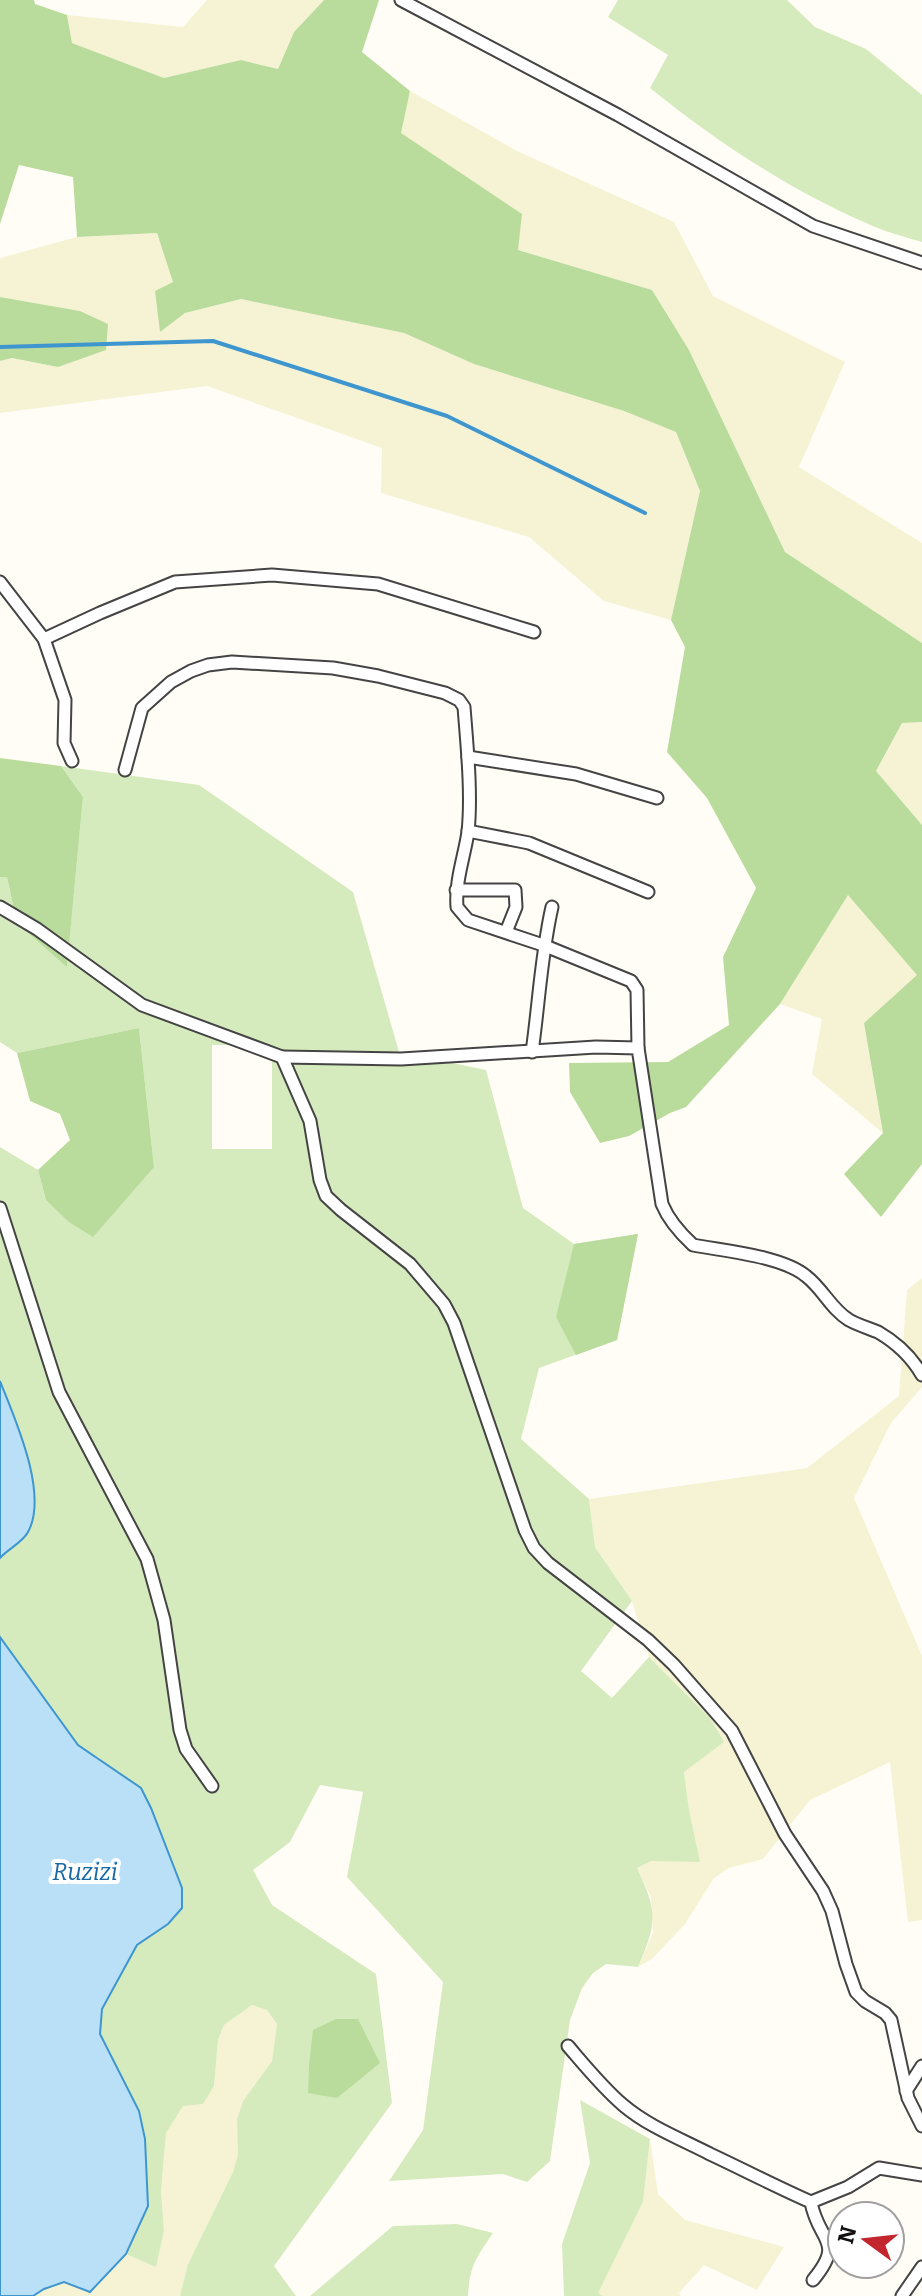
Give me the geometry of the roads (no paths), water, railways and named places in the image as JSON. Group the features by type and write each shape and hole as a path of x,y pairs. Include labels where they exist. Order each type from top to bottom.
{"street":[{"path":"401,0 618,115 813,226 922,263"},
{"path":"44,639 175,582 272,575 378,584 534,632"},
{"path":"0,582 44,639 65,700 64,743 72,761"},
{"path":"125,770 142,708 171,682 208,665 232,662 333,668 445,693 459,700 464,707 468,757 468,831 456,890 457,907 468,920 626,977 636,986 638,1048 662,1204 667,1217 693,1245 794,1268 815,1284 839,1313 878,1332 906,1352 922,1375"},
{"path":"468,757 576,774 657,798"},
{"path":"468,831 529,843 648,892"},
{"path":"456,890 515,890 516,907 506,932"},
{"path":"0,907 37,929 142,1005 282,1057 401,1059 596,1047 638,1048"},
{"path":"532,1052 543,945 552,907"},
{"path":"282,1057 310,1121 320,1180 326,1196 410,1264 444,1304 454,1323 525,1530 534,1548 548,1563 648,1640 732,1731 785,1834 823,1891 856,1992 891,2020 906,2091 922,2126"},
{"path":"0,1208 59,1392 147,1559 164,1620 180,1730 186,1749 212,1786"},
{"path":"568,2046 607,2089 642,2118 768,2184 811,2202 848,2187 879,2168 922,2175"},
{"path":"906,2091 922,2066"},
{"path":"811,2202 813,2216 830,2247 827,2262 813,2280"},
{"path":"902,2296 922,2267"}],"water":[{"path":"0,1381 28,1456 35,1498 28,1532 0,1558"},
{"name":"Ruzizi","path":"0,1637 78,1745 141,1788 182,1888 182,1908 168,1924 137,1945 102,2009 100,2034 139,2111 145,2139 148,2206 126,2254 90,2292 64,2282 33,2296 0,2296"}],"waterway":[{"path":"0,347 213,341 447,416 645,513"}]}
